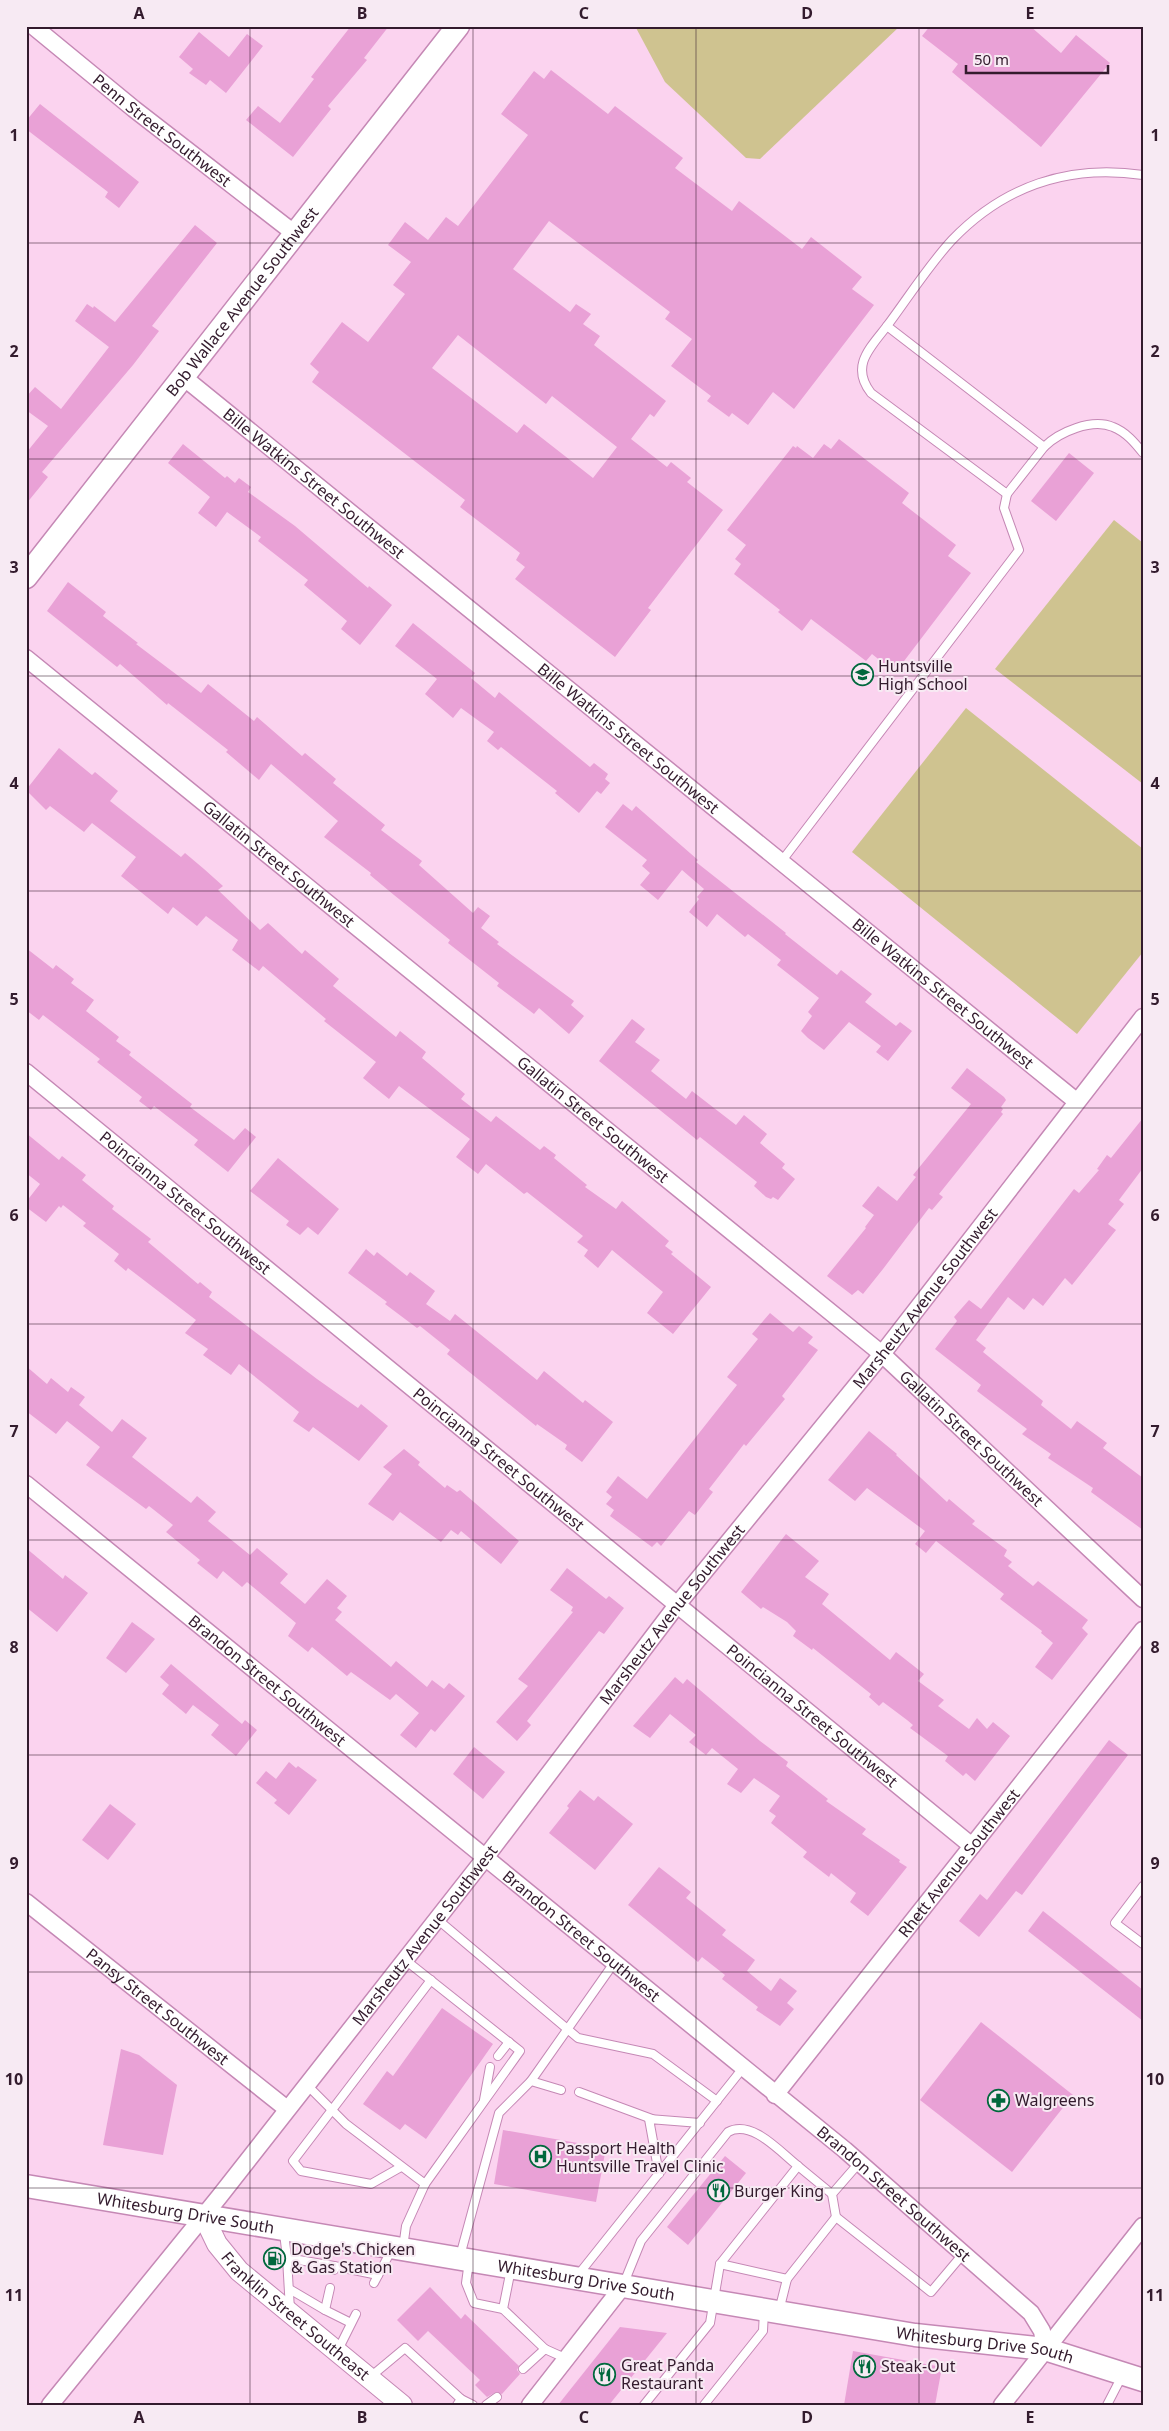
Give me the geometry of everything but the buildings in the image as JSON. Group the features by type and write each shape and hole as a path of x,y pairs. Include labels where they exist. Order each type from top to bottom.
{"main road":[{"name":"Bob Wallace Avenue Southwest","path":"26,577 458,26"},
{"name":"Whitesburg Drive South","path":"26,2186 203,2214 283,2230 915,2335 1045,2349 1133,2377"}],"street":[{"name":"Penn Street Southwest","path":"33,26 134,109 294,233"},
{"name":"Bille Watkins Street Southwest","path":"182,376 1076,1101"},
{"name":"Gallatin Street Southwest","path":"26,658 882,1354 1143,1599"},
{"name":"Marsheutz Avenue Southwest","path":"50,2405 288,2109 678,1605 882,1354 1076,1101 1143,1017"},
{"name":"Poincianna Street Southwest","path":"26,1072 972,1846"},
{"name":"Brandon Street Southwest","path":"26,1484 859,2162 1031,2313 1042,2331 1045,2349"},
{"name":"Rhett Avenue Southwest","path":"775,2095 1143,1630"},
{"name":"Pansy Street Southwest","path":"26,1902 288,2109"},
{"name":"Franklin Street Southeast","path":"203,2214 217,2244 238,2271 402,2405"},
{"path":"1002,2405 1143,2226"},
{"path":"530,2405 622,2286"}],"lane":[{"path":"1007,494 871,393 865,386 862,365 865,355 952,241 981,214 1016,193 1053,177 1087,171 1143,175"},
{"path":"887,326 1044,447"},
{"path":"781,862 1019,550 1004,508 1007,494 1044,447 1053,439 1082,426 1113,426 1133,440 1143,453"},
{"path":"1143,1886 1115,1923 1143,1944"},
{"path":"437,1918 578,2038 653,2054 717,2101"},
{"path":"374,2283 398,2248 425,2184 520,2051 404,1959"},
{"path":"566,2358 545,2348 503,2308 474,2304 466,2283 464,2259 499,2113 531,2080 614,1963"},
{"path":"401,2167 371,2184 301,2171 293,2161 431,1980"},
{"path":"498,2056 509,2042"},
{"path":"483,2104 490,2067"},
{"path":"576,2278 744,2068"},
{"path":"531,2080 561,2090"},
{"path":"306,2085 346,2124 425,2184"},
{"path":"579,2092 652,2119 700,2123"},
{"path":"652,2119 649,2119 659,2174"},
{"path":"622,2286 641,2241 728,2132 736,2128 752,2130 832,2194 836,2217 931,2292 963,2254"},
{"path":"832,2194 859,2162"},
{"path":"644,2405 710,2323 720,2264 798,2166"},
{"path":"704,2405 763,2331 787,2279 836,2217"},
{"path":"283,2230 291,2290 290,2314"},
{"path":"288,2258 378,2275"},
{"path":"720,2264 787,2279"},
{"path":"503,2308 512,2267"},
{"path":"326,2310 330,2288"},
{"path":"291,2290 351,2323"},
{"path":"337,2352 356,2314"},
{"path":"369,2378 405,2348 459,2402 473,2405"},
{"path":"523,2369 545,2348"},
{"path":"1106,2405 1133,2377"},
{"path":"486,2405 497,2397"}],"shaded area":[{"path":"635,26 900,26 760,159 746,158 665,82"},
{"path":"1114,520 1143,543 1143,784 995,669"},
{"path":"966,708 1143,849 1143,952 1077,1034 852,852"}],"place":[{"name":"Huntsville High School","path":"862,675"},
{"name":"Walgreens","path":"999,2100"},
{"name":"Passport Health Huntsville Travel Clinic","path":"540,2157"},
{"name":"Burger King","path":"718,2191"},
{"name":"Dodge's Chicken & Gas Station","path":"275,2258"},
{"name":"Steak-Out","path":"865,2366"},
{"name":"Great Panda Restaurant","path":"605,2374"}]}
